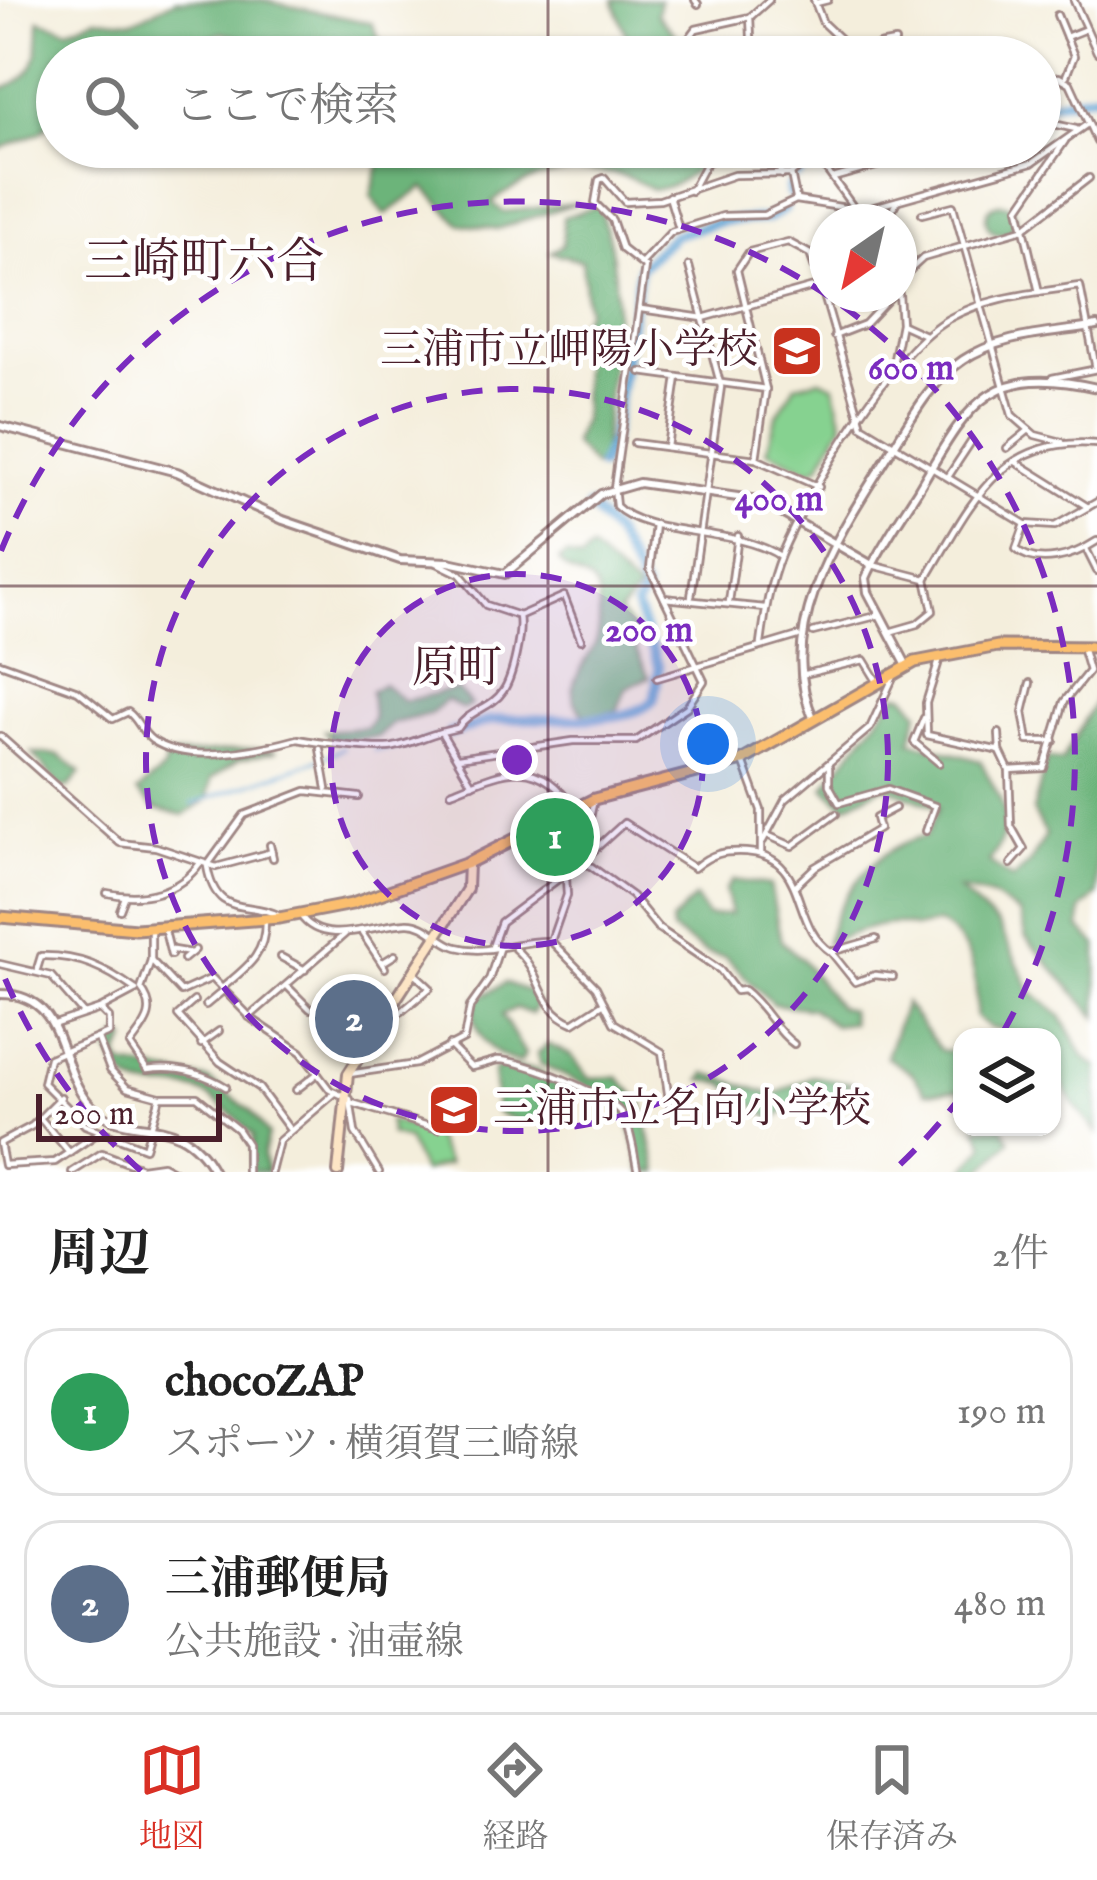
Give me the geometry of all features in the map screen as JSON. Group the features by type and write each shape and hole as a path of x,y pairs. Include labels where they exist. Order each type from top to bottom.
{"main road":[{"path":"0,917 151,928 278,918 364,901 468,863 594,800 743,760 907,666 998,646 1097,647"},
{"path":"338,1172 348,1074 467,889 468,863"}],"street":[{"path":"691,36 696,29 750,17 769,0"},
{"path":"828,0 815,2 823,23 838,36"},
{"path":"1074,1 1097,52"},
{"path":"1057,15 1074,56 1065,79"},
{"path":"750,17 751,36"},
{"path":"1066,37 1086,28"},
{"path":"1061,79 1065,79"},
{"path":"1065,79 1097,142"},
{"path":"1061,141 1085,125"},
{"path":"1061,126 1076,129"},
{"path":"1061,146 1068,136"},
{"path":"691,191 703,168"},
{"path":"778,168 782,176"},
{"path":"644,264 622,250 612,220 596,203 598,180 609,180 625,202 691,191 734,175 782,176 801,168"},
{"path":"826,168 850,204"},
{"path":"833,178 869,168"},
{"path":"880,204 1014,168"},
{"path":"1039,292 1018,208 1046,168"},
{"path":"791,174 796,200"},
{"path":"917,261 1022,229 1079,180 1089,178"},
{"path":"669,196 679,229"},
{"path":"781,556 739,536 655,524 621,512 614,488 644,264 679,229 723,216 764,215 796,200 819,204"},
{"path":"896,204 898,200"},
{"path":"922,214 953,206 1012,415 1029,430 1062,442 1097,444"},
{"path":"757,459 766,389 744,306 739,265 763,247 788,242 809,254"},
{"path":"691,597 721,383 690,269 702,268"},
{"path":"761,644 765,608 781,556 893,365 925,335 979,304 1080,286 1093,326 1097,369 1002,388 964,415 872,565 866,587 907,666"},
{"path":"641,309 703,317 809,289"},
{"path":"829,312 858,422 1025,524 1055,526 1096,503"},
{"path":"834,336 865,325 878,312"},
{"path":"893,365 902,323 900,312"},
{"path":"902,323 925,335"},
{"path":"814,720 805,674 811,604 836,543 935,384 991,346 1093,326"},
{"path":"641,372 766,389"},
{"path":"667,447 676,377"},
{"path":"1052,377 1097,388"},
{"path":"0,426 177,472 284,520 400,560 512,572 548,534 614,488 648,483 759,500 872,565 926,579"},
{"path":"1006,448 1029,430"},
{"path":"634,442 757,459 819,487"},
{"path":"948,478 971,442"},
{"path":"889,632 916,624 933,611 926,579 991,474 1062,442"},
{"path":"1016,462 1088,507"},
{"path":"458,758 573,741 637,741 694,700 704,681 650,569 655,524"},
{"path":"1025,524 1019,554 1050,559 1097,542"},
{"path":"729,602 739,536"},
{"path":"1086,548 1097,571"},
{"path":"435,561 460,574 486,605 519,616 564,596 581,640"},
{"path":"662,598 691,597 765,608"},
{"path":"813,632 880,615"},
{"path":"0,663 78,691 113,719 128,712 148,737 194,755 276,748 298,739 320,747 349,741 391,748 458,728 465,716 504,691 520,641 519,616"},
{"path":"659,677 798,636"},
{"path":"1082,647 1089,671 1097,676"},
{"path":"939,763 914,742 940,656"},
{"path":"805,674 864,660 878,682"},
{"path":"1009,770 1043,768 1064,702 1089,671"},
{"path":"760,854 785,800 870,728 894,673"},
{"path":"1030,683 1023,712 1028,741 1054,741"},
{"path":"924,718 930,739 1000,751"},
{"path":"441,732 472,784"},
{"path":"999,733 1000,751 1009,770 1011,826 1024,849 1011,864"},
{"path":"0,736 120,842 156,847 204,864 272,852"},
{"path":"320,747 327,789"},
{"path":"743,760 757,796 765,838"},
{"path":"829,767 829,785 839,802 888,789 935,806 926,831"},
{"path":"451,792 506,769 534,774 574,808"},
{"path":"107,893 142,899 187,882 244,814 306,790 359,796"},
{"path":"583,862 594,800"},
{"path":"796,885 814,867 879,830 877,818 895,808"},
{"path":"765,838 792,846 836,814"},
{"path":"348,1074 406,1066 468,1034 470,1007 489,980 500,922 566,877 624,823 694,868 720,851 760,854 786,869 818,943 832,952 855,982 875,975 893,977"},
{"path":"583,862 632,896 658,928 720,970 736,991 744,990 766,1007 782,1036 794,1044"},
{"path":"204,864 210,882 225,901 244,910 274,911 278,918"},
{"path":"551,941 567,895 566,877"},
{"path":"120,910 125,897"},
{"path":"299,915 313,927 346,932 410,922 455,947 496,949 551,941"},
{"path":"206,1005 256,958 265,944 265,919"},
{"path":"164,927 171,952 193,952 184,958"},
{"path":"55,1024 139,990 151,960 151,928"},
{"path":"361,931 384,966 395,955"},
{"path":"250,1016 346,932"},
{"path":"832,952 876,939"},
{"path":"551,941 596,987 614,1023 662,1052 670,1107"},
{"path":"512,947 538,974 542,999 556,1017 573,1023 604,1003"},
{"path":"37,969 41,956 65,956 96,964 139,990 150,1004 149,1018 130,1045 140,1066 198,1073 226,1087"},
{"path":"281,957 304,970"},
{"path":"151,960 182,992 212,978 250,1016 297,1047 343,1096 438,1129"},
{"path":"0,964 37,969 69,992 83,1013"},
{"path":"400,1012 430,988 412,972"},
{"path":"287,986 310,1009"},
{"path":"0,994 29,999 55,1024 93,1107 113,1119 190,1138 214,1172"},
{"path":"194,1000 178,1015 201,1044 260,1088 290,1130"},
{"path":"100,1009 110,1018 110,1030 49,1058 41,1077 75,1117 98,1132 142,1149 150,1144 160,1097"},
{"path":"201,1044 219,1031"},
{"path":"98,1039 121,1083 160,1097 190,1095 208,1104 245,1139 247,1172"},
{"path":"449,1045 471,1067 496,1060 517,1067 534,1066 615,1106 626,1122 638,1172"},
{"path":"296,1090 318,1073"},
{"path":"271,1172 275,1146 290,1130 343,1096"},
{"path":"343,1096 355,1132 379,1172"},
{"path":"61,1097 40,1118 0,1143 4,1165 48,1163 98,1132"},
{"path":"40,1118 70,1153"},
{"path":"72,1172 102,1153 134,1169 162,1166 175,1172"}],"green space":[{"path":"176,0 262,0 372,23 378,36 38,36 39,20 68,29 96,18 133,21"},
{"path":"613,0 660,0 657,14 675,34 674,36 626,35"},
{"path":"36,53 36,134 0,149 0,89 22,78"},
{"path":"378,168 698,168 653,190 634,180 593,171 530,181 492,202 503,212 577,203 497,229 460,224 424,187 385,215 371,196"},
{"path":"1001,204 1016,219 1001,234 986,219"},
{"path":"598,206 609,238 616,303 603,468 593,466 573,444 583,418 582,353 567,342 587,310 582,261 551,252 563,245 563,217"},
{"path":"820,379 834,385 843,423 820,465 811,470 767,450 776,417 795,385"},
{"path":"591,549 638,591 619,613 636,632 631,639 649,677 626,688 617,711 589,717 579,708 573,690 597,639 598,596 592,583 559,560 566,555 581,560"},
{"path":"383,684 404,701 457,689 471,705 463,709 446,700 431,714 393,723 377,737 332,740 324,731 367,728 373,718 371,691"},
{"path":"897,694 905,695 919,712 911,741 981,761 1005,822 989,862 1012,879 1030,863 1046,835 1033,811 1047,758 1062,761 1097,697 1097,895 1081,910 1080,928 1097,945 1097,1018 1026,938 1019,913 991,896 959,890 999,926 1031,991 1061,1016 1085,1058 1097,1067 1097,1133 1061,1079 1061,1028 990,1028 976,1017 971,963 950,931 938,923 915,928 882,925 826,943 839,908 861,876 891,850 926,836 939,808 884,786 845,806 824,787"},
{"path":"277,751 238,760 211,779 208,799 184,815 155,809 137,792 163,770 167,756"},
{"path":"33,753 59,755 81,773 68,788 60,787"},
{"path":"733,880 770,885 781,941 802,959 838,1007 850,1010 852,1023 834,1025 812,1009 773,1004 725,957 706,953 672,931 671,922 695,898 707,916 731,914 725,890"},
{"path":"506,983 528,991 538,1003 531,1014 516,1008 502,1015 525,1054 520,1062 491,1048 475,1021 476,999"},
{"path":"905,1003 940,1050 953,1052 953,1090 925,1092 912,1073 886,1057"},
{"path":"121,1035 127,1040 118,1056 123,1065 209,1080 251,1111 268,1135 263,1154 267,1172 251,1172 253,1136 217,1102 193,1090 143,1087 125,1077 109,1050"},
{"path":"548,1044 572,1056 588,1078 618,1077 642,1102 658,1172 642,1172 629,1125 611,1100 540,1064 537,1054"},
{"path":"501,1066 536,1070 556,1083 554,1113 522,1122 497,1113 493,1071"},
{"path":"706,1073 774,1095 812,1076 852,1083 840,1095 802,1100 773,1120 723,1083 702,1080"},
{"path":"389,1121 432,1133 448,1164 422,1172 407,1139 390,1134"},
{"path":"981,1136 1008,1136 1010,1141 981,1172 963,1172 985,1145"}],"waterway":[{"path":"1061,101 1097,94"},
{"path":"797,175 805,168"},
{"path":"789,187 790,194"},
{"path":"600,466 612,440 640,267 674,235 723,221 767,219 784,209"},
{"path":"450,733 496,720 623,715 654,700 659,667 636,607 645,591 615,535 589,507"},
{"path":"421,741 434,738"},
{"path":"375,750 407,746"},
{"path":"325,757 343,748"},
{"path":"192,804 320,759"}],"place":[{"name":"三浦市立岬陽小学校","path":"797,351"},
{"name":"chocoZAP","path":"555,837"},
{"name":"三浦郵便局","path":"354,1019"},
{"name":"三浦市立名向小学校","path":"454,1110"}],"district":[{"name":"三崎町六合","path":"204,264"},
{"name":"原町","path":"457,669"}]}
